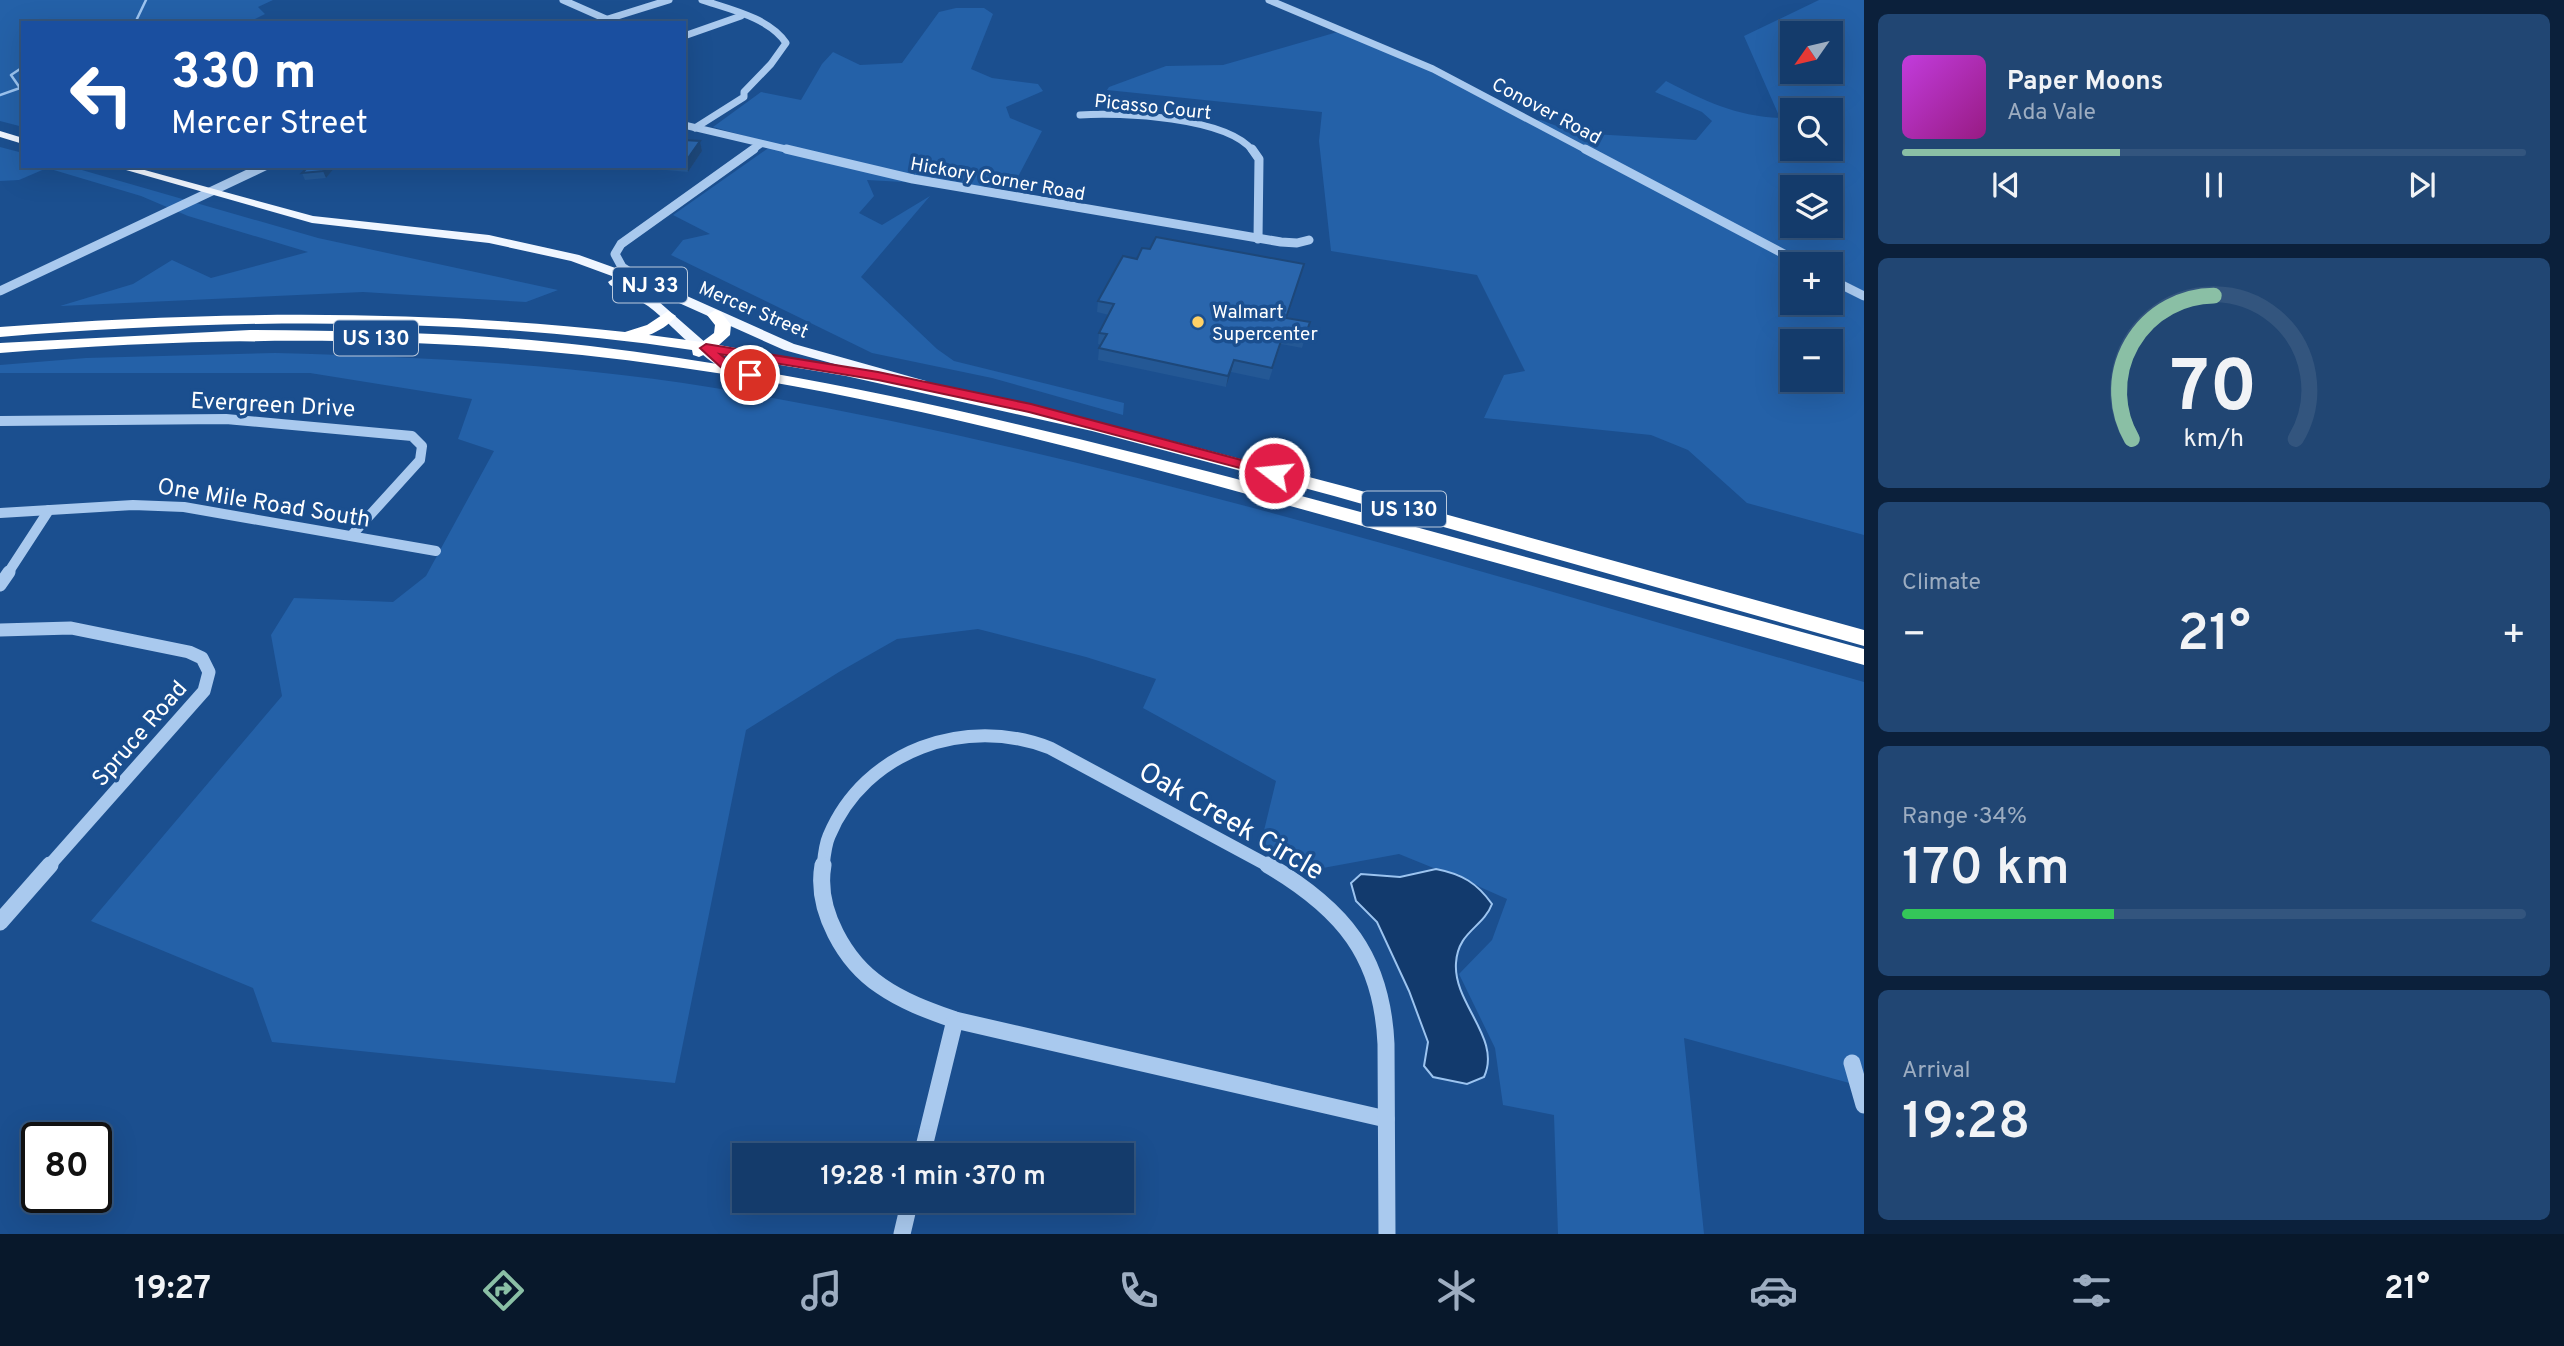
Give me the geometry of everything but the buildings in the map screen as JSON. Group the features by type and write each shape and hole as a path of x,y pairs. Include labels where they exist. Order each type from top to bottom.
{"highway":[{"path":"664,361 690,358 722,335 723,325 715,314"},
{"path":"621,337 653,328 668,316"},
{"name":"US 130","path":"0,332 149,322 310,318 476,324 621,337 706,348 942,389 1143,436 1864,638"},
{"name":"US 130","path":"0,348 150,339 320,336 496,344 664,361 750,375 880,398 1110,452 1864,657"}],"main road":[{"path":"0,134 21,140"},
{"name":"Mercer Street","path":"124,168 312,219 489,239 575,258 654,287 789,348 942,389"},
{"name":"Mercer Street","path":"348,225 382,234 508,252 559,263 623,286 668,316 728,368 750,375"}],"street":[{"path":"563,0 607,19"},
{"path":"601,21 669,0"},
{"path":"686,124 744,92 771,64 786,43 779,32 702,0"},
{"name":"Conover Road","path":"1269,0 1433,69 1780,252"},
{"path":"686,35 741,16"},
{"path":"695,128 742,98 744,92"},
{"name":"Picasso Court","path":"1080,116 1105,114 1194,123 1218,129 1245,142 1259,159 1258,239"},
{"name":"Hickory Corner Road","path":"686,126 926,182 1258,239 1297,243 1309,240"},
{"path":"654,287 621,268 615,259 618,247 761,144"},
{"path":"0,291 261,168"},
{"path":"1843,286 1864,296"},
{"name":"Evergreen Drive","path":"0,421 226,419 402,433 419,441 423,453 420,460 352,536"},
{"name":"One Mile Road South","path":"0,513 133,505 184,507 436,551"},
{"path":"0,585 49,510"},
{"path":"1494,555 1499,536"},
{"name":"Spruce Road","path":"0,630 71,628 189,652 208,662 211,671 204,691 0,922"},
{"name":"Oak Creek Circle","path":"963,735 1012,736 1055,749 1250,855 1305,889 1343,923 1372,969 1381,995 1385,1016 1386,1119 956,1020 896,996 858,966 842,945 831,923 824,901 822,866 825,844 833,822 859,785 897,755 928,743 963,735"},
{"path":"925,1143 956,1020"},
{"path":"1852,1063 1864,1105"},
{"path":"1386,1119 1387,1234"},
{"path":"902,1234 907,1213"}],"shaded area":[{"path":"0,0 273,0 258,7 265,14 251,21 21,21 21,126 0,121"},
{"path":"1819,0 1864,0 1864,535 1747,503 1688,450 1651,435 1484,418 1504,375 1525,371 1477,275 1331,251 1319,141 1322,112 1107,90 1166,66 1223,65 1341,31 1415,62 1525,121 1541,120 1575,133 1696,140 1712,121 1702,112 1655,92 1666,81 1734,111 1780,118 1744,36"},
{"path":"956,8 984,8 993,14 971,69 992,78 1038,84 1043,91 1006,107 1010,118 1042,131 1012,188 867,180 874,196 859,213 882,225 930,196 861,277 937,349 954,361 1124,403 1123,415 992,378 872,353 671,255 683,240 710,234 673,215 774,144 713,127 761,92 801,100 822,64 833,52 860,65 902,63 939,12"},
{"path":"0,147 21,152 21,168 47,168 19,180 0,181"},
{"path":"47,168 75,168 318,238 558,290 526,302 363,292 60,306 133,284 172,260 211,278 308,252 188,216 141,196"},
{"path":"275,353 450,360 624,375 739,392 882,419 1024,450 1305,522 1864,682 1864,1087 1684,1038 1704,1234 1558,1234 1554,1115 1503,1105 1495,1048 1459,974 1492,940 1507,899 1458,874 1436,869 1399,854 1312,870 1261,843 1276,781 1143,708 1156,679 1086,657 978,629 897,639 746,730 675,1083 272,1042 253,988 91,921 282,696 271,635 294,598 393,602 426,576 494,451 458,439 472,399 310,373 0,373 0,365 86,358"},
{"path":"1436,869 1468,880 1481,890 1492,904 1461,944 1456,963 1462,993 1487,1048 1488,1063 1484,1077 1467,1084 1433,1077 1424,1066 1428,1042 1409,991 1377,922 1356,901 1351,883 1361,874 1400,877"}],"waterway":[{"path":"136,21 146,0"},
{"path":"0,95 20,88 11,75 21,68"}],"place":[{"name":"Walmart Supercenter","path":"1198,322"}],"route":[{"path":"750,375 728,368 706,348 878,376 1031,408 1274,473"}]}
